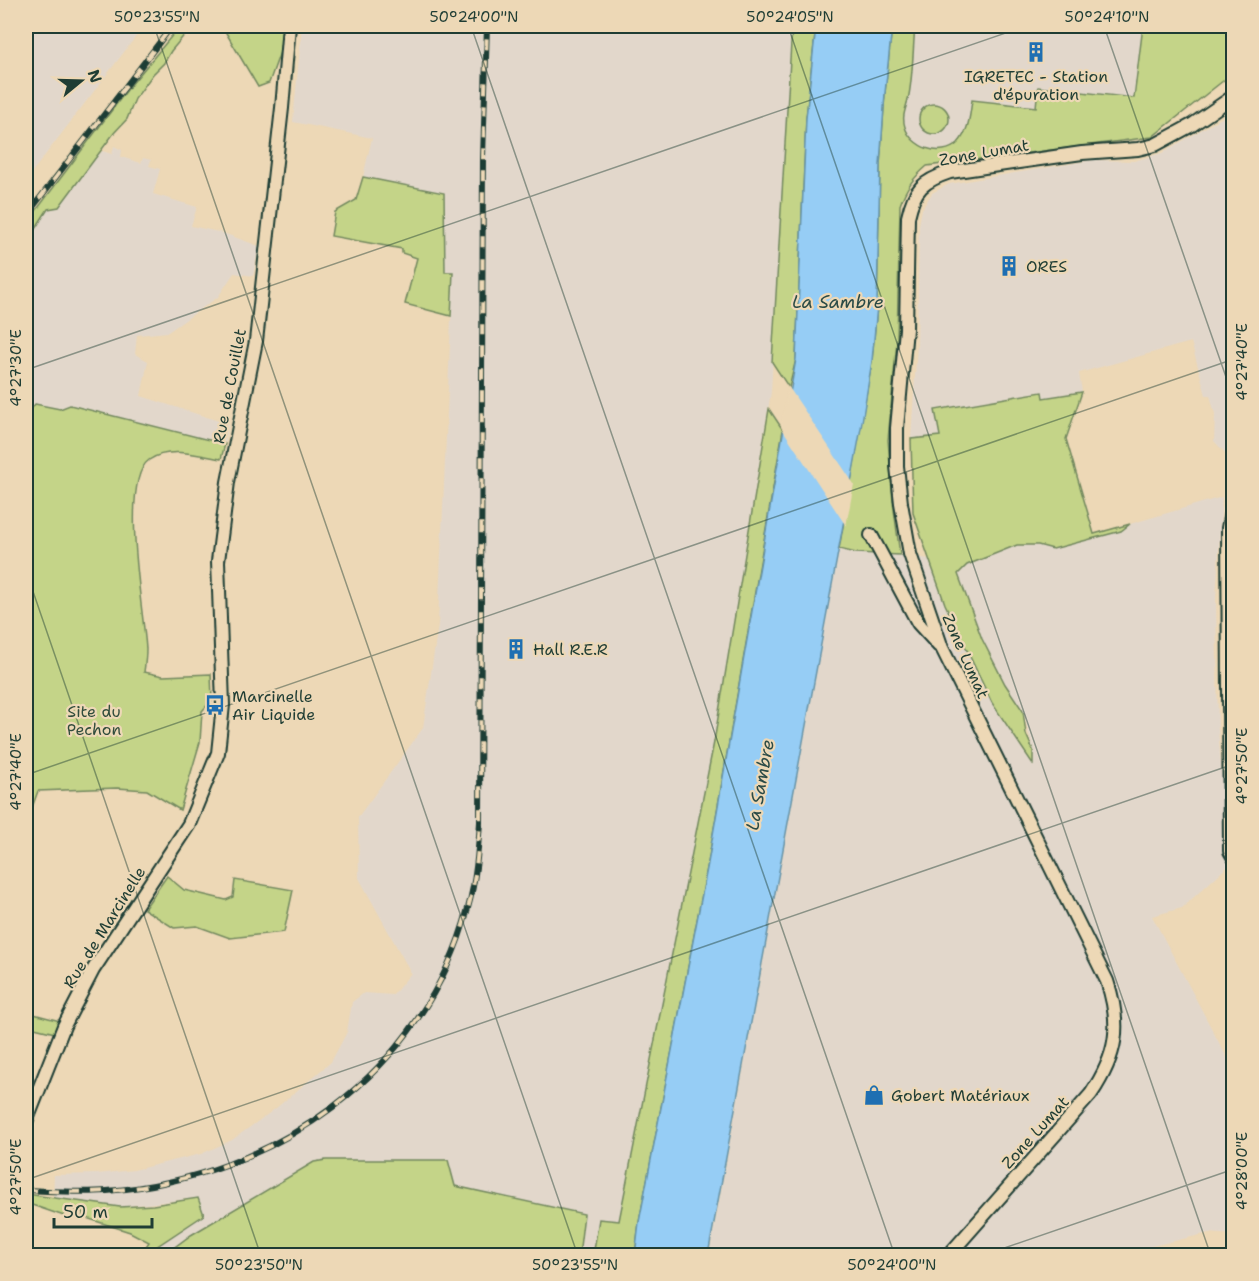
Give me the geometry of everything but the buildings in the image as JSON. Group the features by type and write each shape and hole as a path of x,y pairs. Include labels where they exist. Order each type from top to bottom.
{"street":[{"name":"Rue de Couillet","path":"218,753 223,705 218,561 228,482 256,341 289,26"},
{"name":"Zone Lumat","path":"948,1256 1091,1094 1112,1057 1117,1030 1114,1003 1107,981 942,648 910,554 897,466 897,428 906,329 908,217 911,202 920,188 931,178 950,172 1082,153 1138,149 1166,140 1225,104 1233,96"},
{"path":"1233,498 1228,528 1230,850 1233,858"},
{"path":"871,535 918,623 942,648"},
{"name":"Rue de Marcinelle","path":"26,1122 64,1026 93,970 189,824 218,753"}],"shaded area":[{"path":"26,26 144,26 26,180"},
{"path":"302,26 792,26 771,392 714,742 619,1221 599,1219 593,1255 579,1255 584,1214 455,1186 448,1160 326,1160 191,1235 164,1255 161,1255 155,1247 203,1215 198,1198 120,1207 53,1199 54,1175 134,1170 201,1154 232,1140 275,1109 331,1062 347,1032 352,1002 364,993 393,995 411,973 359,878 358,817 423,728 438,625 453,273 445,273 444,193 363,177 372,138 293,122"},
{"path":"892,26 1233,26 1233,73 1152,137 919,167 885,93"},
{"path":"1230,113 1224,151 1233,150 1233,455 1228,456 1214,441 1215,414 1210,395 1206,395 1191,342 1079,373 1082,392 1043,398 1042,392 935,410 940,436 911,439 917,345 919,225 922,209 932,193 949,184 1093,160 1134,161 1162,153"},
{"path":"114,146 122,150 121,157 141,163 143,158 151,160 149,166 160,169 153,194 197,207 191,226 223,233 259,246 253,276 234,273 218,297 168,332 137,335 135,354 148,361 141,396 228,424 225,444 71,405 60,409 35,404 26,416 26,243 49,208 102,151 112,154"},
{"path":"1222,497 1216,599 1218,728 1229,865 1182,908 1152,916 1233,1069 1233,1235 1209,1233 1139,1249 1139,1256 709,1256 839,549 856,553 905,555 929,559 992,703 1033,763 1033,750 1023,711 1005,684 978,631 958,575 967,565 1017,545 1038,545 1053,549 1121,531 1130,524"}],"green space":[{"path":"180,26 192,26 135,99 127,119 59,207 48,209 26,243 26,224 130,86"},
{"path":"222,26 282,26 280,52 269,83 258,87"},
{"path":"792,26 816,26 806,118 796,359 789,388 772,362"},
{"path":"892,26 915,26 909,95 904,115 905,127 913,140 920,145 927,149 943,150 958,143 965,133 972,100 1036,107 1038,87 1134,98 1143,26 1233,26 1233,73 1152,137 927,166 907,188 900,205 897,341 888,440 900,555 856,553 839,549 872,361 877,306 880,165"},
{"path":"934,104 945,108 949,119 945,130 934,134 923,130 919,119 923,108"},
{"path":"363,177 444,193 445,272 453,272 451,316 405,304 417,258 402,253 402,249 331,236 335,212 356,200"},
{"path":"1042,392 1043,398 1082,392 1066,439 1094,534 1130,524 1121,531 1053,549 1038,545 1017,545 967,565 958,574 982,639 1005,684 1023,711 1026,734 1033,750 1033,764 992,703 945,604 913,513 911,439 940,436 935,410"},
{"name":"Site du Pechon","path":"35,404 60,409 70,405 225,444 221,459 175,452 165,453 149,460 140,473 136,494 134,520 146,649 144,672 163,676 211,674 212,700 202,711 200,742 180,810 147,790 117,788 38,791 26,824 26,416"},
{"path":"769,409 783,430 708,863 639,1222 635,1255 593,1256 599,1219 619,1221 714,742"},
{"path":"167,876 184,890 226,900 233,897 235,880 293,890 284,932 230,938 197,926 174,928 144,909"},
{"path":"26,1012 60,1021 55,1033 26,1026"},
{"path":"326,1160 448,1160 455,1186 584,1214 579,1255 164,1255 191,1235 314,1162"},
{"path":"26,1194 120,1207 198,1198 204,1215 156,1247 161,1255 140,1255 149,1242 130,1232 83,1217 83,1212 67,1207 64,1216 26,1203"}],"water":[{"name":"La Sambre","path":"816,26 892,26 880,165 877,306 872,361 708,1255 635,1256 639,1222 708,863 796,359 806,118"}],"pier":[{"path":"788,386 854,484 846,526 781,427"}],"railway":[{"path":"26,216 172,26"},
{"path":"26,1190 107,1191 168,1182 227,1164 283,1139 334,1106 379,1067 417,1020 447,967 471,897 480,822 483,158 487,26"}],"place":[{"name":"IGRETEC - Station d'épuration","path":"1036,52"},
{"name":"ORES","path":"1009,266"},
{"name":"Hall R.E.R","path":"516,649"},
{"name":"Marcinelle Air Liquide","path":"215,705"},
{"name":"Gobert Matériaux","path":"874,1095"}]}
